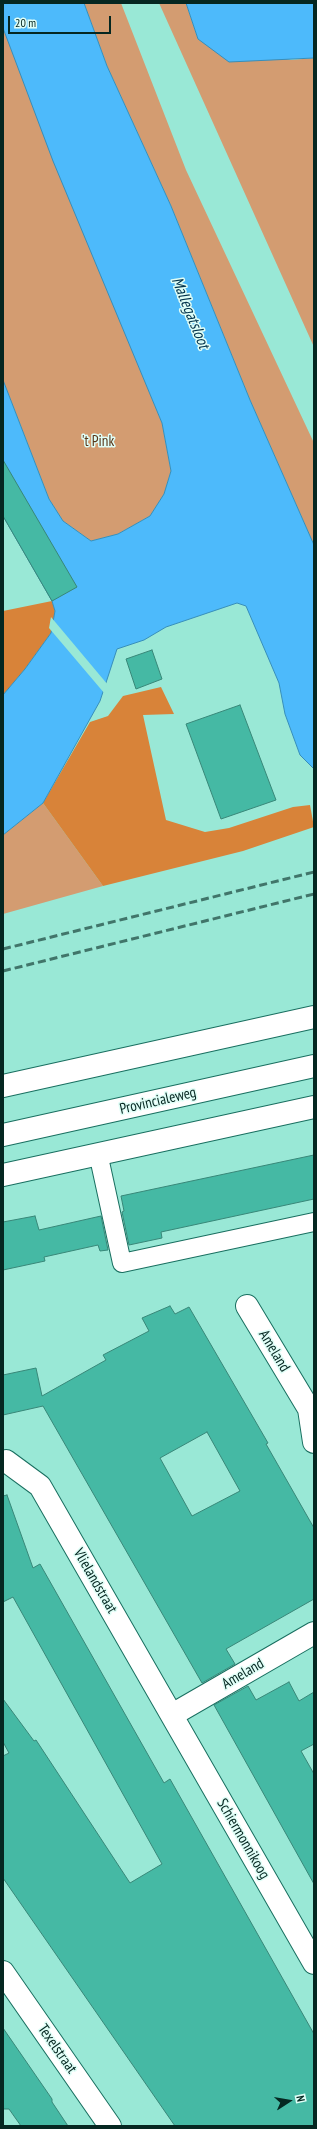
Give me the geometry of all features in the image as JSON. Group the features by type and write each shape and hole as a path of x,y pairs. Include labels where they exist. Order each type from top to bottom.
{"street":[{"path":"3,1086 314,1017"},
{"name":"Provincialeweg","path":"3,1135 314,1066"},
{"path":"3,1175 314,1107"},
{"name":"Ameland","path":"247,1306 309,1409 314,1442"},
{"name":"Vlielandstraat","path":"3,1462 6,1461 40,1486 172,1715"},
{"name":"Ameland","path":"172,1715 314,1633"},
{"name":"Schiermonnikoog","path":"172,1715 314,1963"},
{"name":"Texelstraat","path":"3,1972 110,2126"}],"lane":[{"path":"98,1154 122,1263 314,1222"}],"green space":[{"path":"84,3 121,3 186,170 314,443 314,545 250,400 171,206 107,66"},
{"path":"159,3 186,3 198,39 291,60 314,58 314,347"},
{"name":"'t Pink","path":"3,28 162,423 171,471 164,494 150,516 118,534 91,541 63,521 49,499 3,380"},
{"path":"43,803 103,886 3,914 3,835"}],"shaded area":[{"path":"52,601 55,611 51,633 25,669 3,695 3,611"},
{"path":"161,687 174,714 143,715 166,820 205,832 229,828 293,807 310,805 314,827 243,851 103,886 43,803 90,722 108,716 123,696"}],"water":[{"name":"Mallegatsloot","path":"3,3 84,3 107,66 171,206 250,400 314,545 314,769 300,755 285,714 279,683 246,606 237,603 166,627 144,640 117,649 100,701 43,803 3,835 3,695 25,669 51,633 55,611 52,601 3,516 3,380 49,499 63,521 91,541 118,534 150,516 164,494 171,471 162,423 53,161 3,28"},
{"path":"186,3 314,3 314,58 229,62 198,39"}],"pier":[{"path":"51,617 108,685 105,694 49,628"}],"building":[{"path":"3,460 77,587 52,601 3,516"},
{"path":"152,650 162,679 136,689 126,659"},
{"path":"240,705 276,800 221,819 186,724"},
{"path":"314,1155 314,1199 161,1232 162,1238 129,1245 122,1212 124,1211 121,1196"},
{"path":"35,1216 39,1230 101,1216 108,1250 100,1251 98,1245 44,1257 45,1261 3,1270 3,1222"},
{"path":"170,1306 175,1314 189,1307 268,1443 266,1444 314,1528 314,1599 226,1649 235,1664 202,1683 43,1406 3,1415 3,1375 36,1368 42,1396 106,1360 103,1355 149,1331 142,1318","holes":["207,1432 240,1491 192,1516 160,1458"]},
{"path":"7,1495 33,1568 40,1564 164,1783 170,1779 314,2034 314,2126 175,2126 3,1878 3,1756 9,1753 3,1742 3,1699 34,1741 36,1740 130,1883 162,1864 13,1597 3,1602 3,1496"},
{"path":"289,1682 299,1701 314,1692 314,1744 301,1751 314,1774 314,1884 214,1705 248,1686 256,1700"},
{"path":"3,2028 52,2099 52,2102 68,2126 21,2126 9,2109 3,2109"}],"railway":[{"path":"3,949 314,872"},
{"path":"3,971 314,894"}]}
